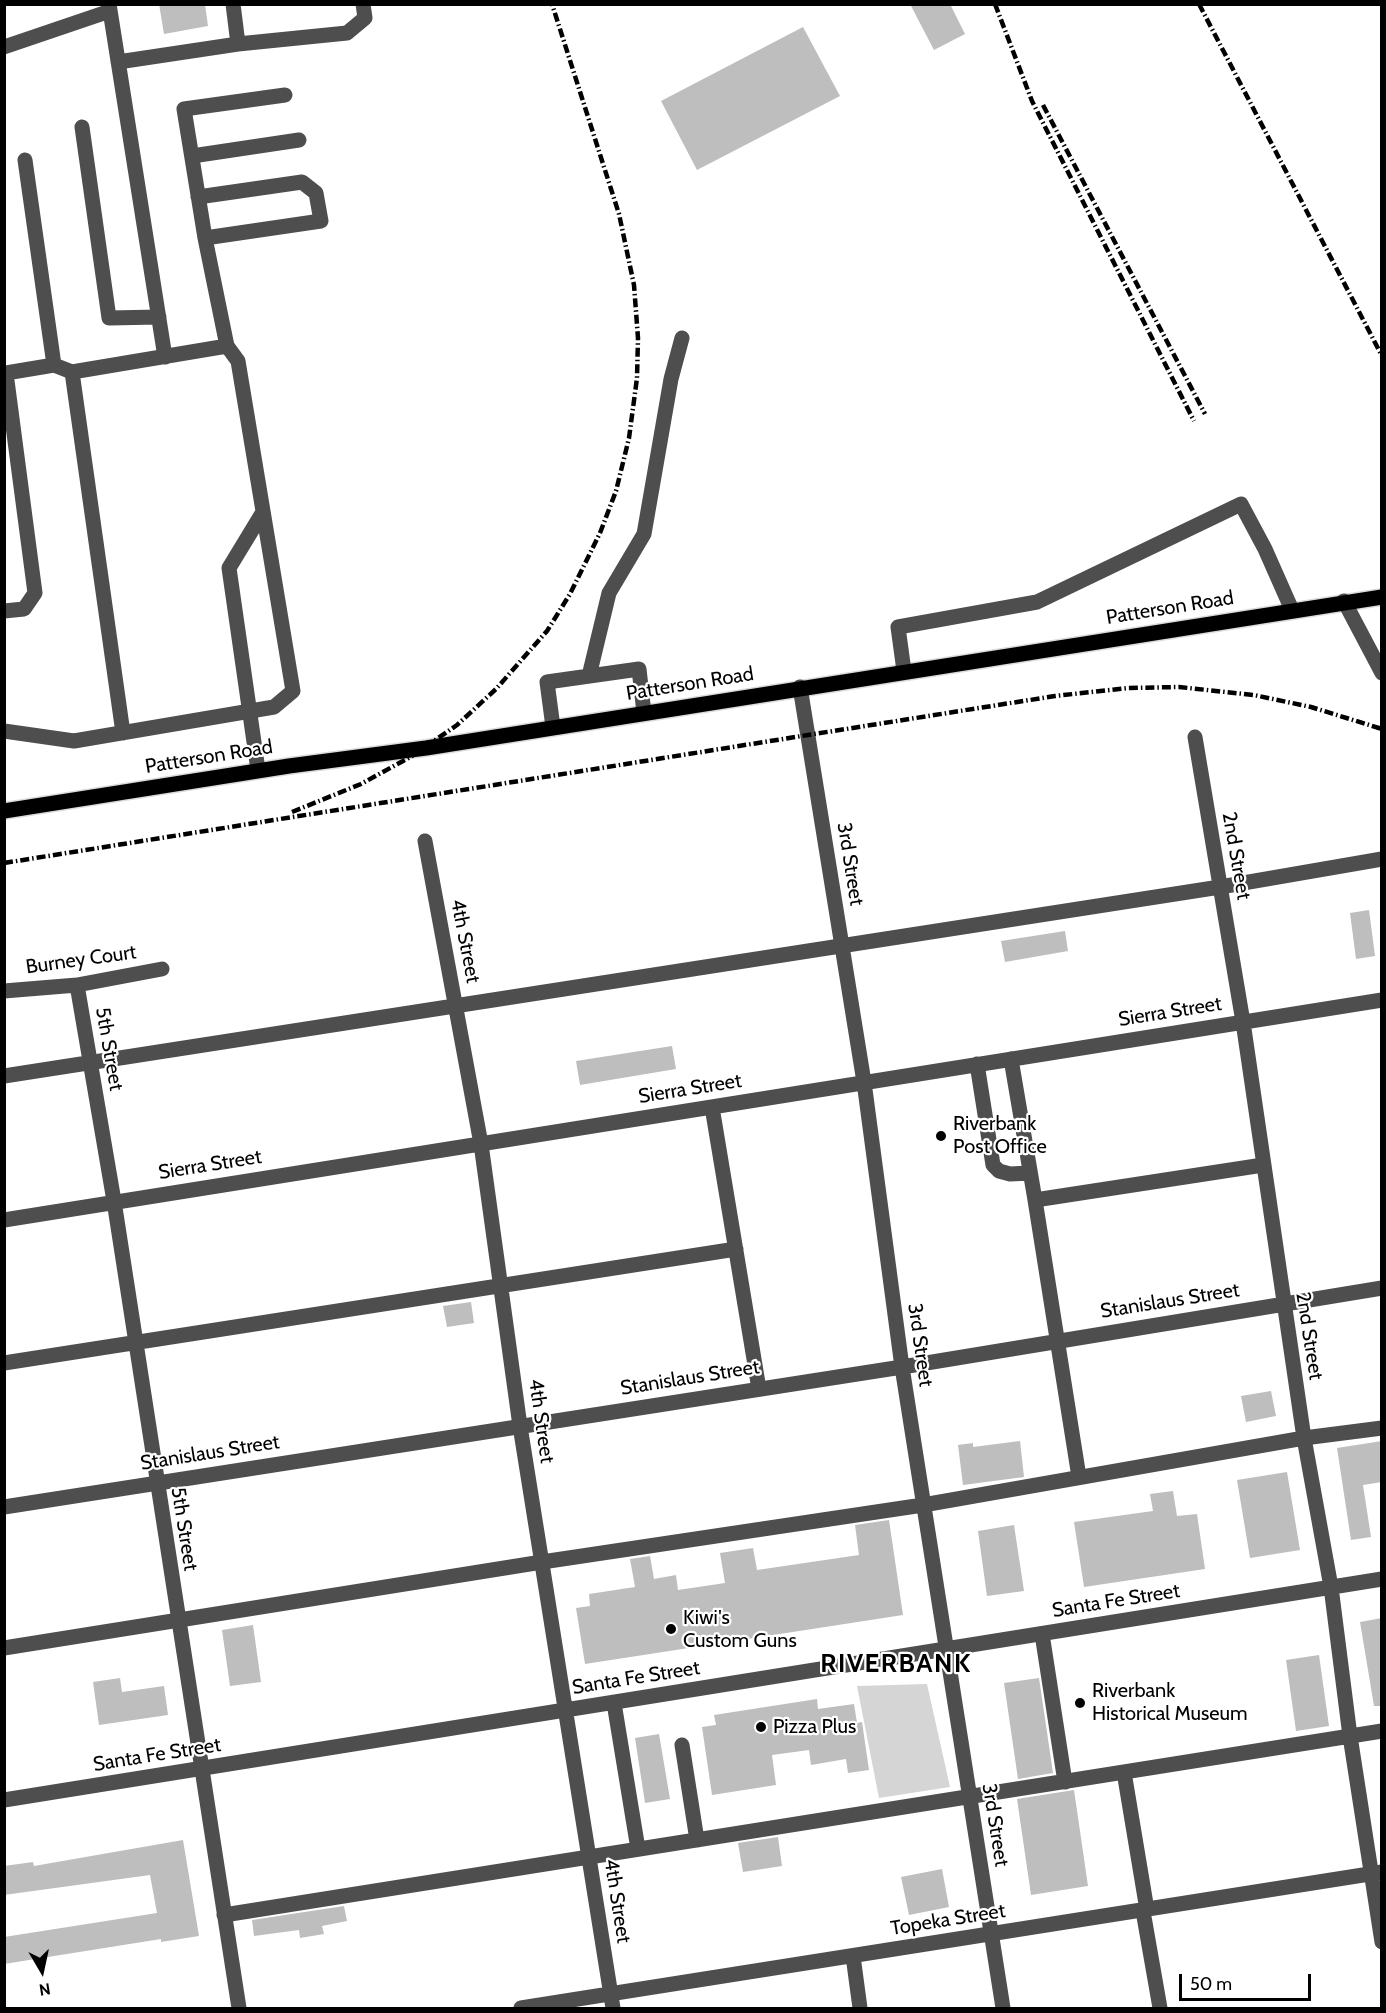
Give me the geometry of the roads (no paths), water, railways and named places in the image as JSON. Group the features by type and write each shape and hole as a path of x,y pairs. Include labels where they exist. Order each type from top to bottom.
{"main road":[{"name":"Patterson Road","path":"4,811 258,771 426,748 1382,597"}],"street":[{"path":"233,4 238,44"},
{"path":"118,62 238,44 347,33 365,18 363,4"},
{"path":"4,47 110,8 165,357"},
{"path":"4,731 74,741 274,707 293,691 238,362 227,346 205,238 184,109 285,95"},
{"path":"82,128 109,318 159,317"},
{"path":"192,156 299,140"},
{"path":"25,160 54,365"},
{"path":"198,197 302,182 316,192 321,221 205,238"},
{"path":"589,676 609,593 644,534 671,380 682,338"},
{"path":"4,611 24,609 35,593 10,438 6,373 54,365 72,372 227,346"},
{"path":"72,372 123,733"},
{"path":"904,671 898,627 1037,602 1241,504 1265,549 1292,610"},
{"path":"258,771 229,568 263,512"},
{"path":"1344,602 1382,673"},
{"path":"553,727 547,682 639,669 644,713"},
{"name":"3rd Street","path":"801,687 864,1082 923,1505 1003,2008"},
{"name":"2nd Street","path":"1195,737 1243,1022 1304,1438 1331,1587 1350,1736 1376,1873 1382,1942"},
{"name":"4th Street","path":"425,841 481,1144 520,1426 612,2001"},
{"path":"4,1076 1382,859"},
{"name":"Burney Court","path":"4,991 77,985 162,969"},
{"name":"5th Street","path":"77,985 114,1201 177,1620 239,2008"},
{"name":"Sierra Street","path":"4,1220 1382,1000"},
{"path":"1011,1059 1079,1477"},
{"path":"977,1064 993,1165 999,1171 1010,1174 1030,1173"},
{"path":"712,1107 759,1389"},
{"path":"1035,1200 1263,1165"},
{"path":"4,1363 736,1249"},
{"name":"Stanislaus Street","path":"4,1507 902,1367 1382,1288"},
{"path":"4,1648 542,1562 923,1505 1304,1438 1382,1428"},
{"name":"Santa Fe Street","path":"4,1800 1382,1579"},
{"path":"1042,1634 1065,1782"},
{"path":"614,1703 638,1849"},
{"path":"224,1915 1382,1731"},
{"path":"682,1745 697,1840"},
{"path":"1124,1772 1160,2008"},
{"name":"Topeka Street","path":"521,2008 612,2001 853,1956 1376,1873"},
{"path":"853,1956 860,2008"}],"railway":[{"path":"292,812 361,784 412,756 457,725 496,689 547,631 570,594 600,533 616,491 629,438 637,378 638,338 634,285 619,214 552,4"},
{"path":"995,4 1032,101 1194,421"},
{"path":"1199,4 1382,356"},
{"path":"1043,105 1205,414"},
{"path":"4,863 1055,696 1128,688 1179,687 1254,695 1311,707 1382,729"}],"place":[{"name":"Riverbank Post Office","path":"941,1136"},
{"name":"Kiwi's Custom Guns","path":"671,1629"},
{"name":"Riverbank Historical Museum","path":"1080,1703"},
{"name":"Pizza Plus","path":"761,1727"}],"district":[{"name":"RIVERBANK","path":"896,1664"}]}
